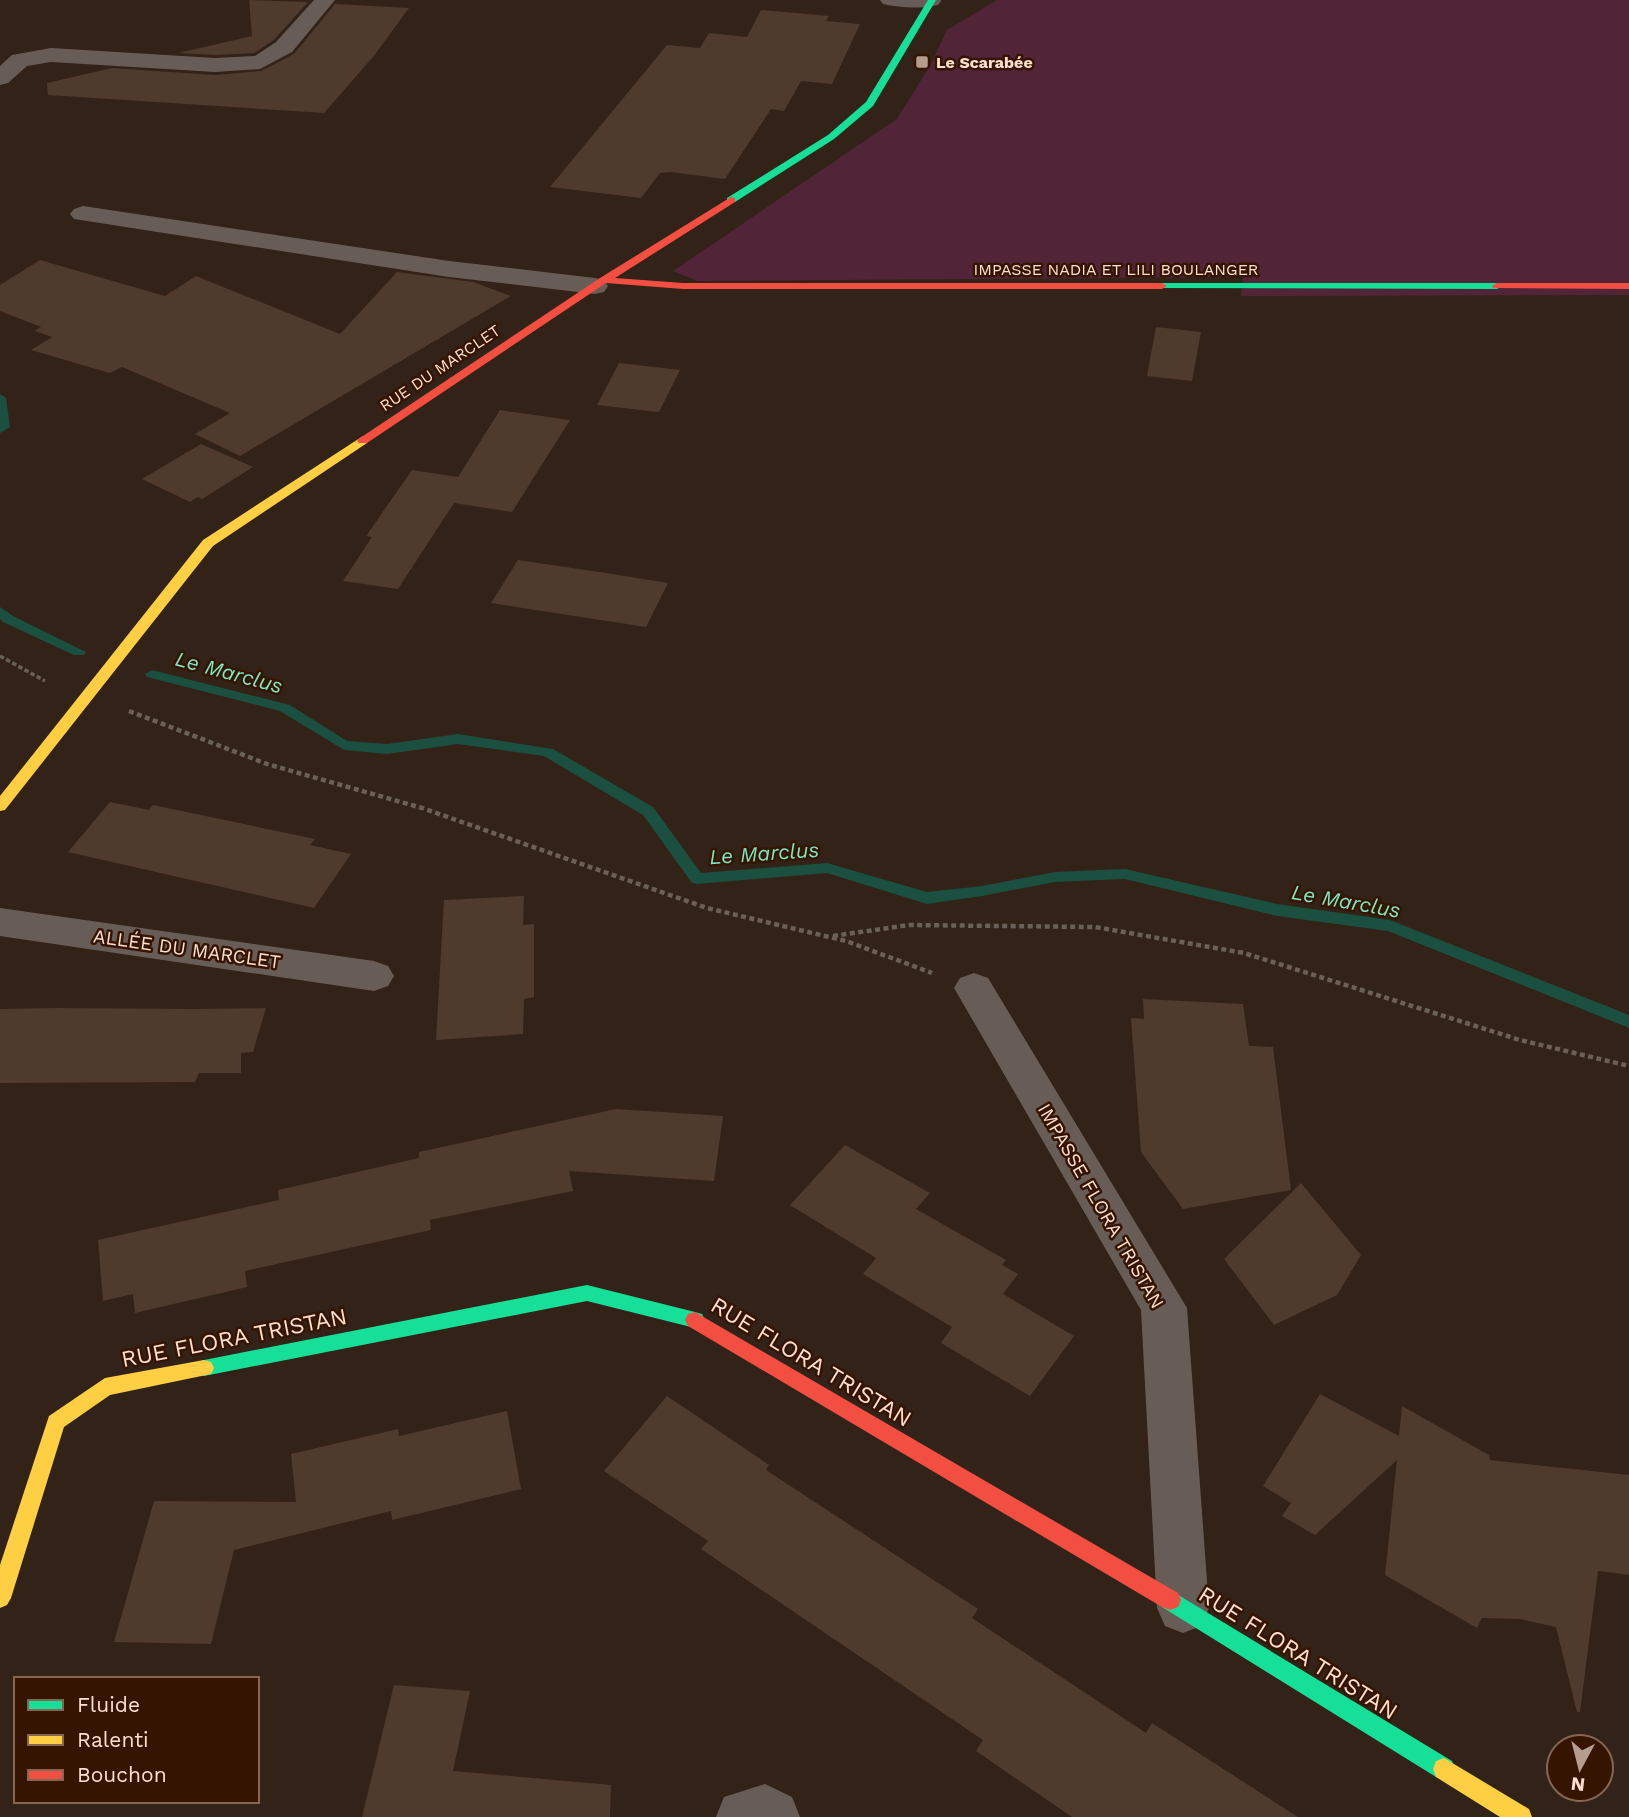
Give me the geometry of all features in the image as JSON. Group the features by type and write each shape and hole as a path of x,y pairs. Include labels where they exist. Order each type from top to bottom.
{"street":[{"path":"0,78 20,61 51,55 215,65 260,62 284,47 325,0"},
{"path":"890,0 932,1"},
{"name":"RUE DU MARCLET","path":"0,806 208,543 599,283 831,137 870,104 932,1"},
{"path":"83,215 449,269 599,283"},
{"name":"IMPASSE NADIA ET LILI BOULANGER","path":"599,283 710,286 1629,285"},
{"name":"ALLÉE DU MARCLET","path":"0,922 374,976"},
{"name":"IMPASSE FLORA TRISTAN","path":"974,988 1164,1308 1183,1608"},
{"name":"RUE FLORA TRISTAN","path":"0,1598 56,1422 105,1387 587,1293 691,1317 1183,1608 1521,1817"},
{"path":"744,1817 765,1812 772,1817"}],"path":[{"path":"0,656 46,682 267,764 422,808 707,908 829,937 974,988"},
{"path":"829,937 909,925 1095,926 1244,953 1520,1040 1629,1066"}],"shaded area":[{"path":"997,0 1629,0 1629,295 1241,296 1243,277 697,281 673,271 897,119 931,64 947,30"}],"building":[{"path":"249,0 308,2 274,40 254,53 178,53 252,36"},
{"path":"335,4 409,8 373,57 324,113 48,95 47,83 112,68 215,75 261,71 294,54"},
{"path":"761,10 829,16 826,21 860,24 832,84 801,81 784,111 771,109 725,179 660,173 641,198 550,187 667,45 700,48 709,33 747,37"},
{"path":"40,260 165,296 196,276 340,334 397,272 473,282 511,296 240,456 195,434 230,413 122,367 110,373 31,350 52,337 35,331 41,327 0,311 0,285"},
{"path":"1156,327 1201,332 1192,381 1147,376"},
{"path":"619,363 680,370 659,412 597,405"},
{"path":"500,410 570,420 512,512 454,503 398,589 343,581 372,537 366,536 412,470 458,477"},
{"path":"201,444 253,467 202,499 198,497 190,502 142,479"},
{"path":"518,560 668,583 646,627 491,603"},
{"path":"110,802 149,810 153,805 315,839 310,845 351,854 314,908 68,852"},
{"path":"524,896 523,925 534,924 534,997 524,999 523,1034 436,1040 444,900"},
{"path":"1143,999 1243,1004 1249,1046 1273,1047 1291,1190 1183,1209 1141,1152 1131,1018 1144,1019"},
{"path":"266,1008 253,1052 241,1053 241,1073 199,1073 195,1082 0,1083 0,1009"},
{"path":"616,1109 723,1116 714,1181 569,1171 573,1191 430,1220 431,1230 245,1271 247,1287 135,1313 133,1294 103,1301 98,1240 279,1200 278,1190 419,1158 419,1152"},
{"path":"845,1145 930,1193 916,1209 1006,1260 1002,1265 1018,1274 1003,1294 1074,1336 1030,1396 941,1343 952,1327 863,1274 876,1258 790,1205"},
{"path":"1301,1183 1361,1255 1337,1295 1274,1325 1224,1259"},
{"path":"1320,1394 1399,1436 1402,1406 1489,1455 1490,1460 1629,1475 1629,1575 1598,1571 1580,1712 1577,1712 1556,1627 1520,1619 1482,1618 1477,1628 1385,1575 1397,1460 1315,1535 1282,1516 1291,1503 1263,1486"},
{"path":"667,1396 769,1465 766,1470 978,1609 972,1618 1146,1733 1152,1723 1298,1817 1072,1817 976,1751 983,1740 701,1549 708,1541 604,1471"},
{"path":"507,1411 521,1489 392,1520 391,1511 234,1550 211,1644 114,1642 154,1501 296,1502 291,1454 398,1429 399,1436"},
{"path":"394,1685 470,1691 453,1771 611,1785 610,1817 362,1817"}],"waterway":[{"name":"Le Marclus","path":"0,398 4,427 0,429"},
{"name":"Le Marclus","path":"0,611 8,619 79,652"},
{"name":"Le Marclus","path":"152,674 285,708 344,745 387,749 458,739 548,752 648,811 697,879 827,868 927,898 1055,877 1125,874 1277,910 1390,926 1629,1022"}],"traffic: fast":[{"path":"731,200 831,137 870,104 932,0"},
{"path":"1162,286 1497,286"},
{"path":"204,1368 587,1293 695,1320"},
{"path":"1170,1600 1444,1769"}],"traffic: slow":[{"path":"0,806 208,543 363,440"},
{"path":"0,1598 56,1422 105,1387 204,1368"},
{"path":"1444,1769 1521,1817"}],"traffic: jam":[{"path":"363,440 604,280 731,200"},
{"path":"604,280 683,286 1162,286"},
{"path":"1497,286 1629,286"},
{"path":"695,1320 1170,1600"}],"place":[{"name":"Le Scarabée","path":"922,62"}]}
